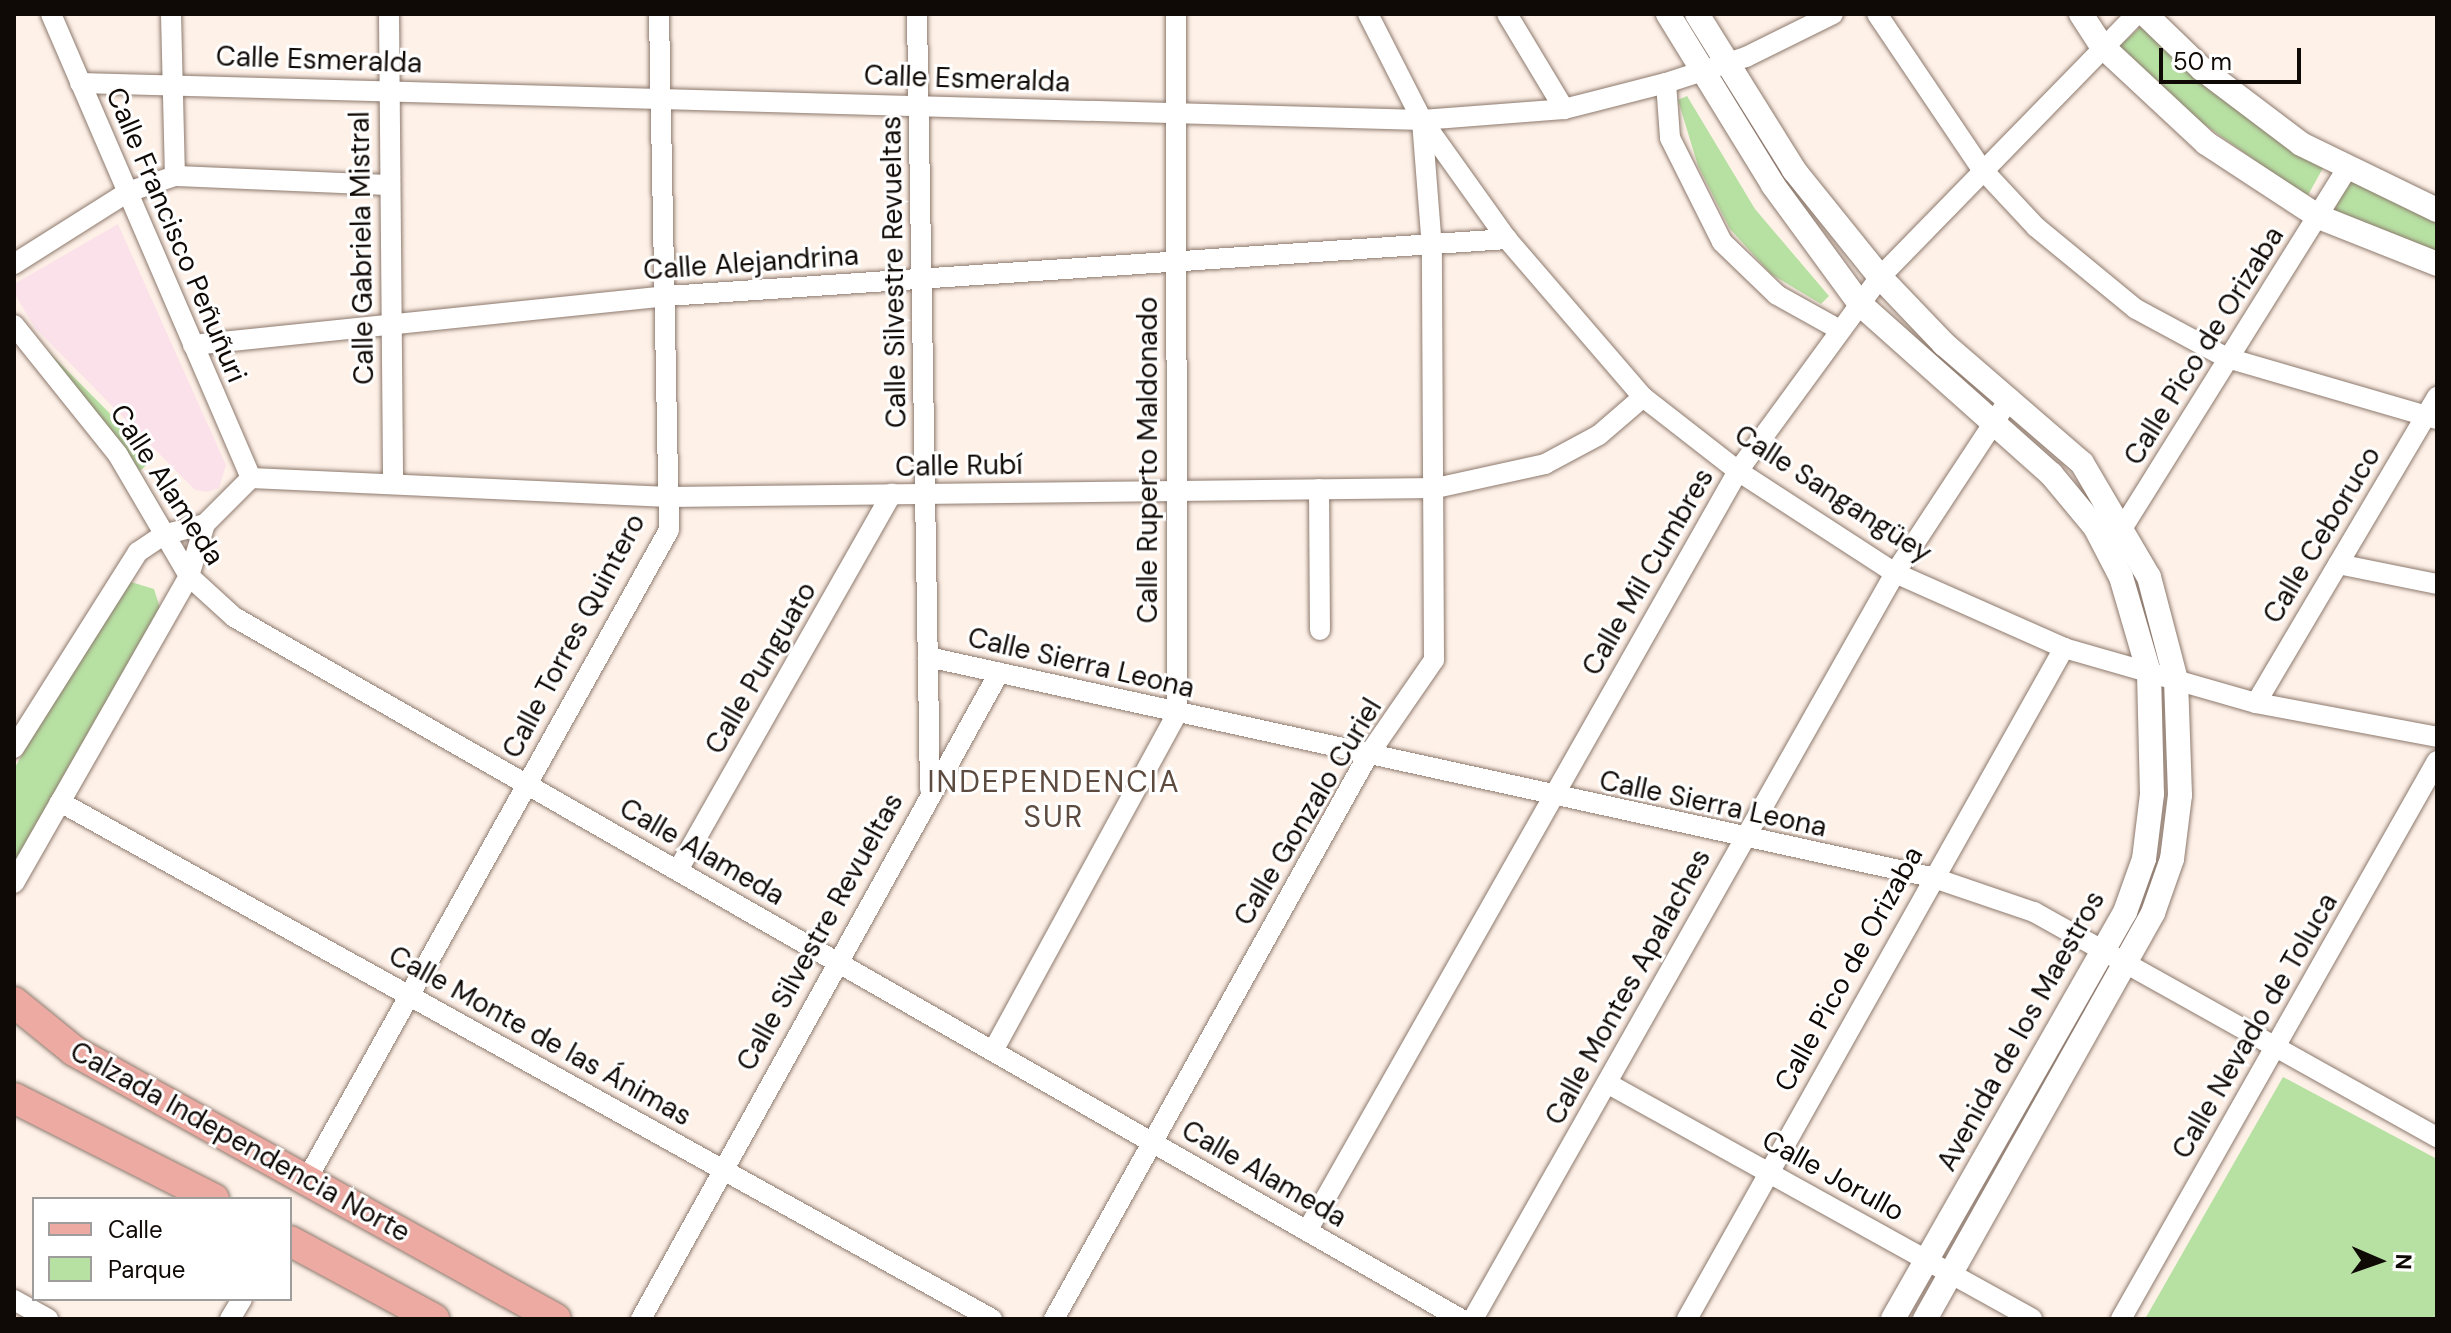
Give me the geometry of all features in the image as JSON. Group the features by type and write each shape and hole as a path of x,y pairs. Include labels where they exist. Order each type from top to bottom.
{"main road":[{"name":"Calzada Independencia Norte","path":"14,1002 74,1051 556,1319"},
{"path":"14,1098 210,1197"},
{"path":"292,1242 434,1319"}],"street":[{"name":"Calle Francisco Peñuñuri","path":"51,14 251,478"},
{"path":"171,14 175,176"},
{"name":"Calle Gabriela Mistral","path":"389,14 393,481"},
{"name":"Calle Torres Quintero","path":"307,1179 669,530 667,296 659,14"},
{"name":"Calle Silvestre Revueltas","path":"641,1319 930,789 917,14"},
{"name":"Calle Ruperto Maldonado","path":"993,1051 1177,713 1176,14"},
{"name":"Calle Gonzalo Curiel","path":"1054,1319 1367,757 1434,660 1436,488 1432,248 1422,120 1368,14"},
{"path":"1507,14 1564,109"},
{"name":"Avenida de los Maestros","path":"1668,14 1700,73 1860,304 2051,474 2109,550 2149,673 2152,794 2144,859 2114,957 1925,1319"},
{"name":"Avenida de los Maestros","path":"1697,14 1794,170 1880,277 2082,463 2125,526 2149,577 2176,680 2180,795 2172,859 1893,1319"},
{"name":"Calle Esmeralda","path":"80,83 173,83 1422,120 1564,109 1666,83 1726,64 1833,14"},
{"path":"1877,14 1981,168 2103,284 2227,358 2431,418"},
{"path":"2081,14 2102,46 2206,143 2319,217 2437,264"},
{"name":"Calle Mil Cumbres","path":"1307,1231 1738,471 1880,277 1981,168 2137,14"},
{"path":"2145,14 2254,111 2346,171 2437,210"},
{"path":"1666,83 1670,138 1722,242 1777,295 1840,330"},
{"name":"Calle Sangangüey","path":"1422,120 1507,239 1643,397 1738,471 1895,573 2064,648 2256,703 2437,737"},
{"name":"Calle Pico de Orizaba","path":"2109,550 2346,171"},
{"path":"14,264 128,192 175,176 390,185"},
{"name":"Calle Alejandrina","path":"193,345 391,329 667,296 1432,248 1507,239"},
{"name":"Calle Alameda","path":"14,325 118,455 189,576 234,617 1461,1319"},
{"name":"Calle Rubí","path":"251,478 393,481 669,497 1436,488 1545,464 1599,435 1643,397"},
{"name":"Calle Ceboruco","path":"2256,703 2338,564 2431,418 2437,397"},
{"name":"Calle Montes Apalaches","path":"1473,1319 1895,573 2010,398"},
{"path":"14,883 189,576 205,524 251,478"},
{"path":"1319,489 1320,630"},
{"name":"Calle Punguato","path":"678,870 892,494"},
{"path":"14,748 116,578 163,535 205,524"},
{"path":"2338,564 2437,584"},
{"name":"Calle Pico de Orizaba","path":"1687,1319 1931,877 2064,648"},
{"name":"Calle Sierra Leona","path":"928,657 1743,841 1931,877 2034,912 2437,1137"},
{"path":"930,789 999,673"},
{"name":"Calle Nevado de Toluca","path":"2121,1319 2437,761"},
{"name":"Calle Monte de las Ánimas","path":"60,802 992,1319"},
{"name":"Calle Jorullo","path":"1607,1083 2032,1319"},
{"path":"14,1300 48,1319"},
{"path":"230,1319 241,1301"}],"shaded area":[{"path":"118,224 226,465 219,488 207,492 195,490 35,328 14,293 14,284"}],"green space":[{"path":"2144,24 2207,87 2323,168 2307,197 2181,108 2118,47"},
{"path":"1687,96 1755,209 1829,296 1821,304 1771,274 1730,229 1698,166 1678,100"},
{"path":"2350,180 2437,218 2437,254 2331,216"},
{"path":"45,348 154,458 140,471"},
{"path":"131,582 154,589 161,611 14,874 14,769 115,591"},
{"path":"2283,1077 2437,1159 2437,1319 2145,1319"}],"district":[{"name":"INDEPENDENCIA SUR","path":"1054,799"}]}
